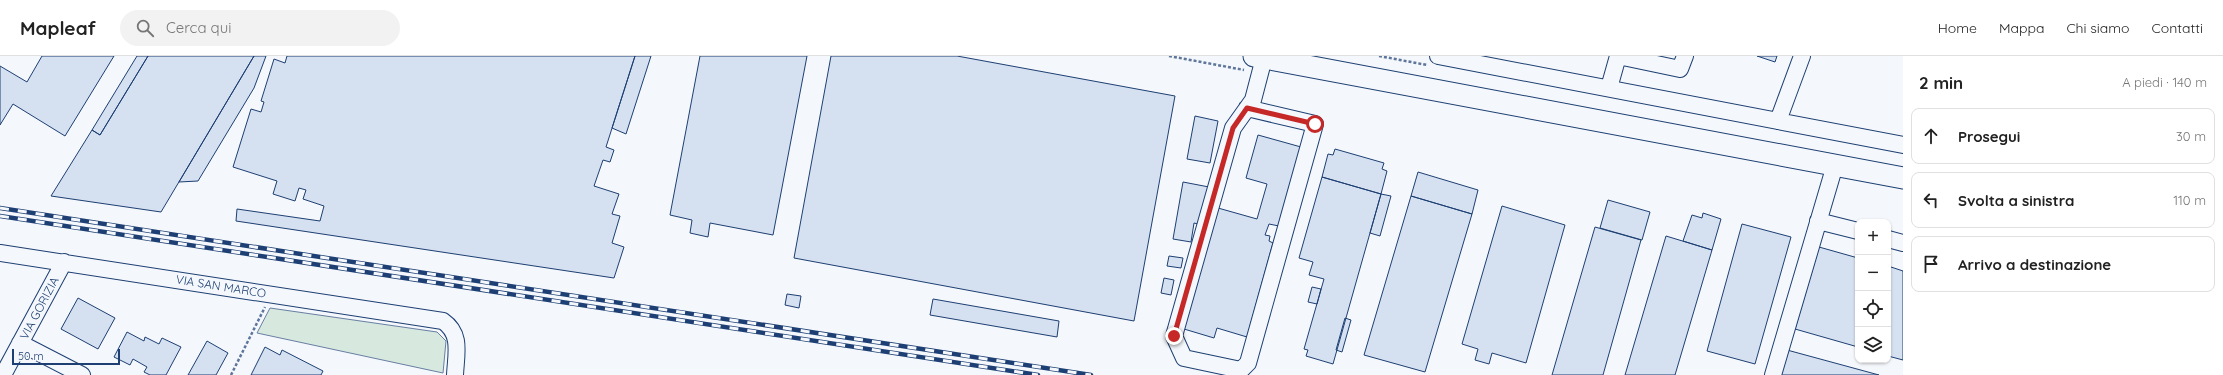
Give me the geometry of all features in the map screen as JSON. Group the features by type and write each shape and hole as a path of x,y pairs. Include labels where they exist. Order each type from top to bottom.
{"main road":[{"path":"1259,62 1903,178"}],"street":[{"path":"1438,56 1903,145"},
{"path":"1609,88 1618,56 1680,70 1685,56"},
{"path":"1778,121 1802,56"},
{"path":"1247,108 1315,124 1248,363 1241,370 1184,358 1174,336 1233,128 1247,108 1253,100 1259,62"},
{"path":"1773,375 1836,165"},
{"path":"1818,221 1855,230"},
{"path":"1891,240 1903,243"},
{"name":"VIA SAN MARCO","path":"0,252 443,321 452,327 457,343 455,375"},
{"name":"VIA GORIZIA","path":"3,375 64,262"},
{"path":"20,343 82,375"}],"path":[{"path":"1169,56 1259,62"},
{"path":"231,375 272,294"}],"shaded area":[{"path":"270,308 437,332 446,341 443,373 257,333"}],"building":[{"path":"42,56 114,56 65,136 13,104 0,125 0,66 27,82"},
{"path":"137,56 148,56 100,135 92,130"},
{"path":"148,56 254,56 161,212 51,196 92,130 100,135"},
{"path":"254,56 266,56 254,88 198,181 179,182"},
{"path":"287,56 635,56 606,147 614,150 610,162 603,160 594,186 619,194 612,214 620,216 612,243 624,247 614,278 236,221 237,209 320,221 324,206 303,199 306,190 299,188 295,201 273,194 277,181 233,167 251,109 261,112 264,102 261,101 274,59 285,63"},
{"path":"635,56 651,56 626,134 612,128"},
{"path":"700,56 807,56 773,235 710,223 708,237 690,233 692,220 670,215"},
{"path":"831,56 957,56 1175,96 1134,321 794,258"},
{"path":"1757,56 1777,56 1775,62"},
{"path":"1195,116 1218,121 1210,163 1187,159"},
{"path":"1258,135 1301,147 1279,226 1269,224 1265,235 1270,236 1269,241 1273,243 1247,337 1217,328 1214,338 1184,329 1218,208 1257,219 1267,184 1246,178"},
{"path":"1335,149 1384,163 1382,169 1387,171 1381,194 1322,177 1328,154 1333,155"},
{"path":"1418,172 1478,190 1472,214 1411,196"},
{"path":"1322,177 1381,194 1333,364 1306,356 1308,350 1304,349 1324,279 1309,275 1313,262 1299,258"},
{"path":"1183,182 1209,187 1198,224 1194,223 1191,242 1173,239"},
{"path":"1381,194 1391,196 1380,236 1370,233"},
{"path":"1411,196 1472,214 1425,372 1364,355"},
{"path":"1608,200 1650,212 1642,240 1600,228"},
{"path":"1502,206 1565,225 1526,363 1492,353 1489,364 1475,360 1478,349 1462,344"},
{"path":"1703,213 1721,219 1712,250 1683,241 1692,215 1702,218"},
{"path":"1742,224 1791,237 1755,364 1707,351"},
{"path":"1595,227 1641,240 1603,375 1552,375"},
{"path":"1666,236 1712,250 1675,375 1625,375"},
{"path":"1819,247 1855,257 1855,346 1795,329"},
{"path":"1169,256 1183,258 1181,268 1167,266"},
{"path":"1891,267 1903,271 1903,360 1891,357"},
{"path":"1164,278 1174,280 1171,295 1161,293"},
{"path":"1312,287 1321,289 1317,304 1308,302"},
{"path":"787,294 801,296 799,308 785,305"},
{"path":"78,298 115,318 98,349 61,329"},
{"path":"933,299 1059,321 1057,337 930,315"},
{"path":"1345,318 1351,320 1342,352 1336,350"},
{"path":"127,332 144,341 145,337 159,344 162,338 181,347 166,375 150,375 144,372 147,367 133,359 130,365 114,357"},
{"path":"207,341 228,353 216,375 188,375"},
{"path":"265,347 280,355 282,350 323,371 321,375 251,375"},
{"path":"1787,350 1879,375 1780,375"}],"railway":[{"path":"0,208 1091,375"},
{"path":"0,216 1038,375"}],"route":[{"path":"1174,336 1184,295 1233,128 1247,108 1315,124"}]}
